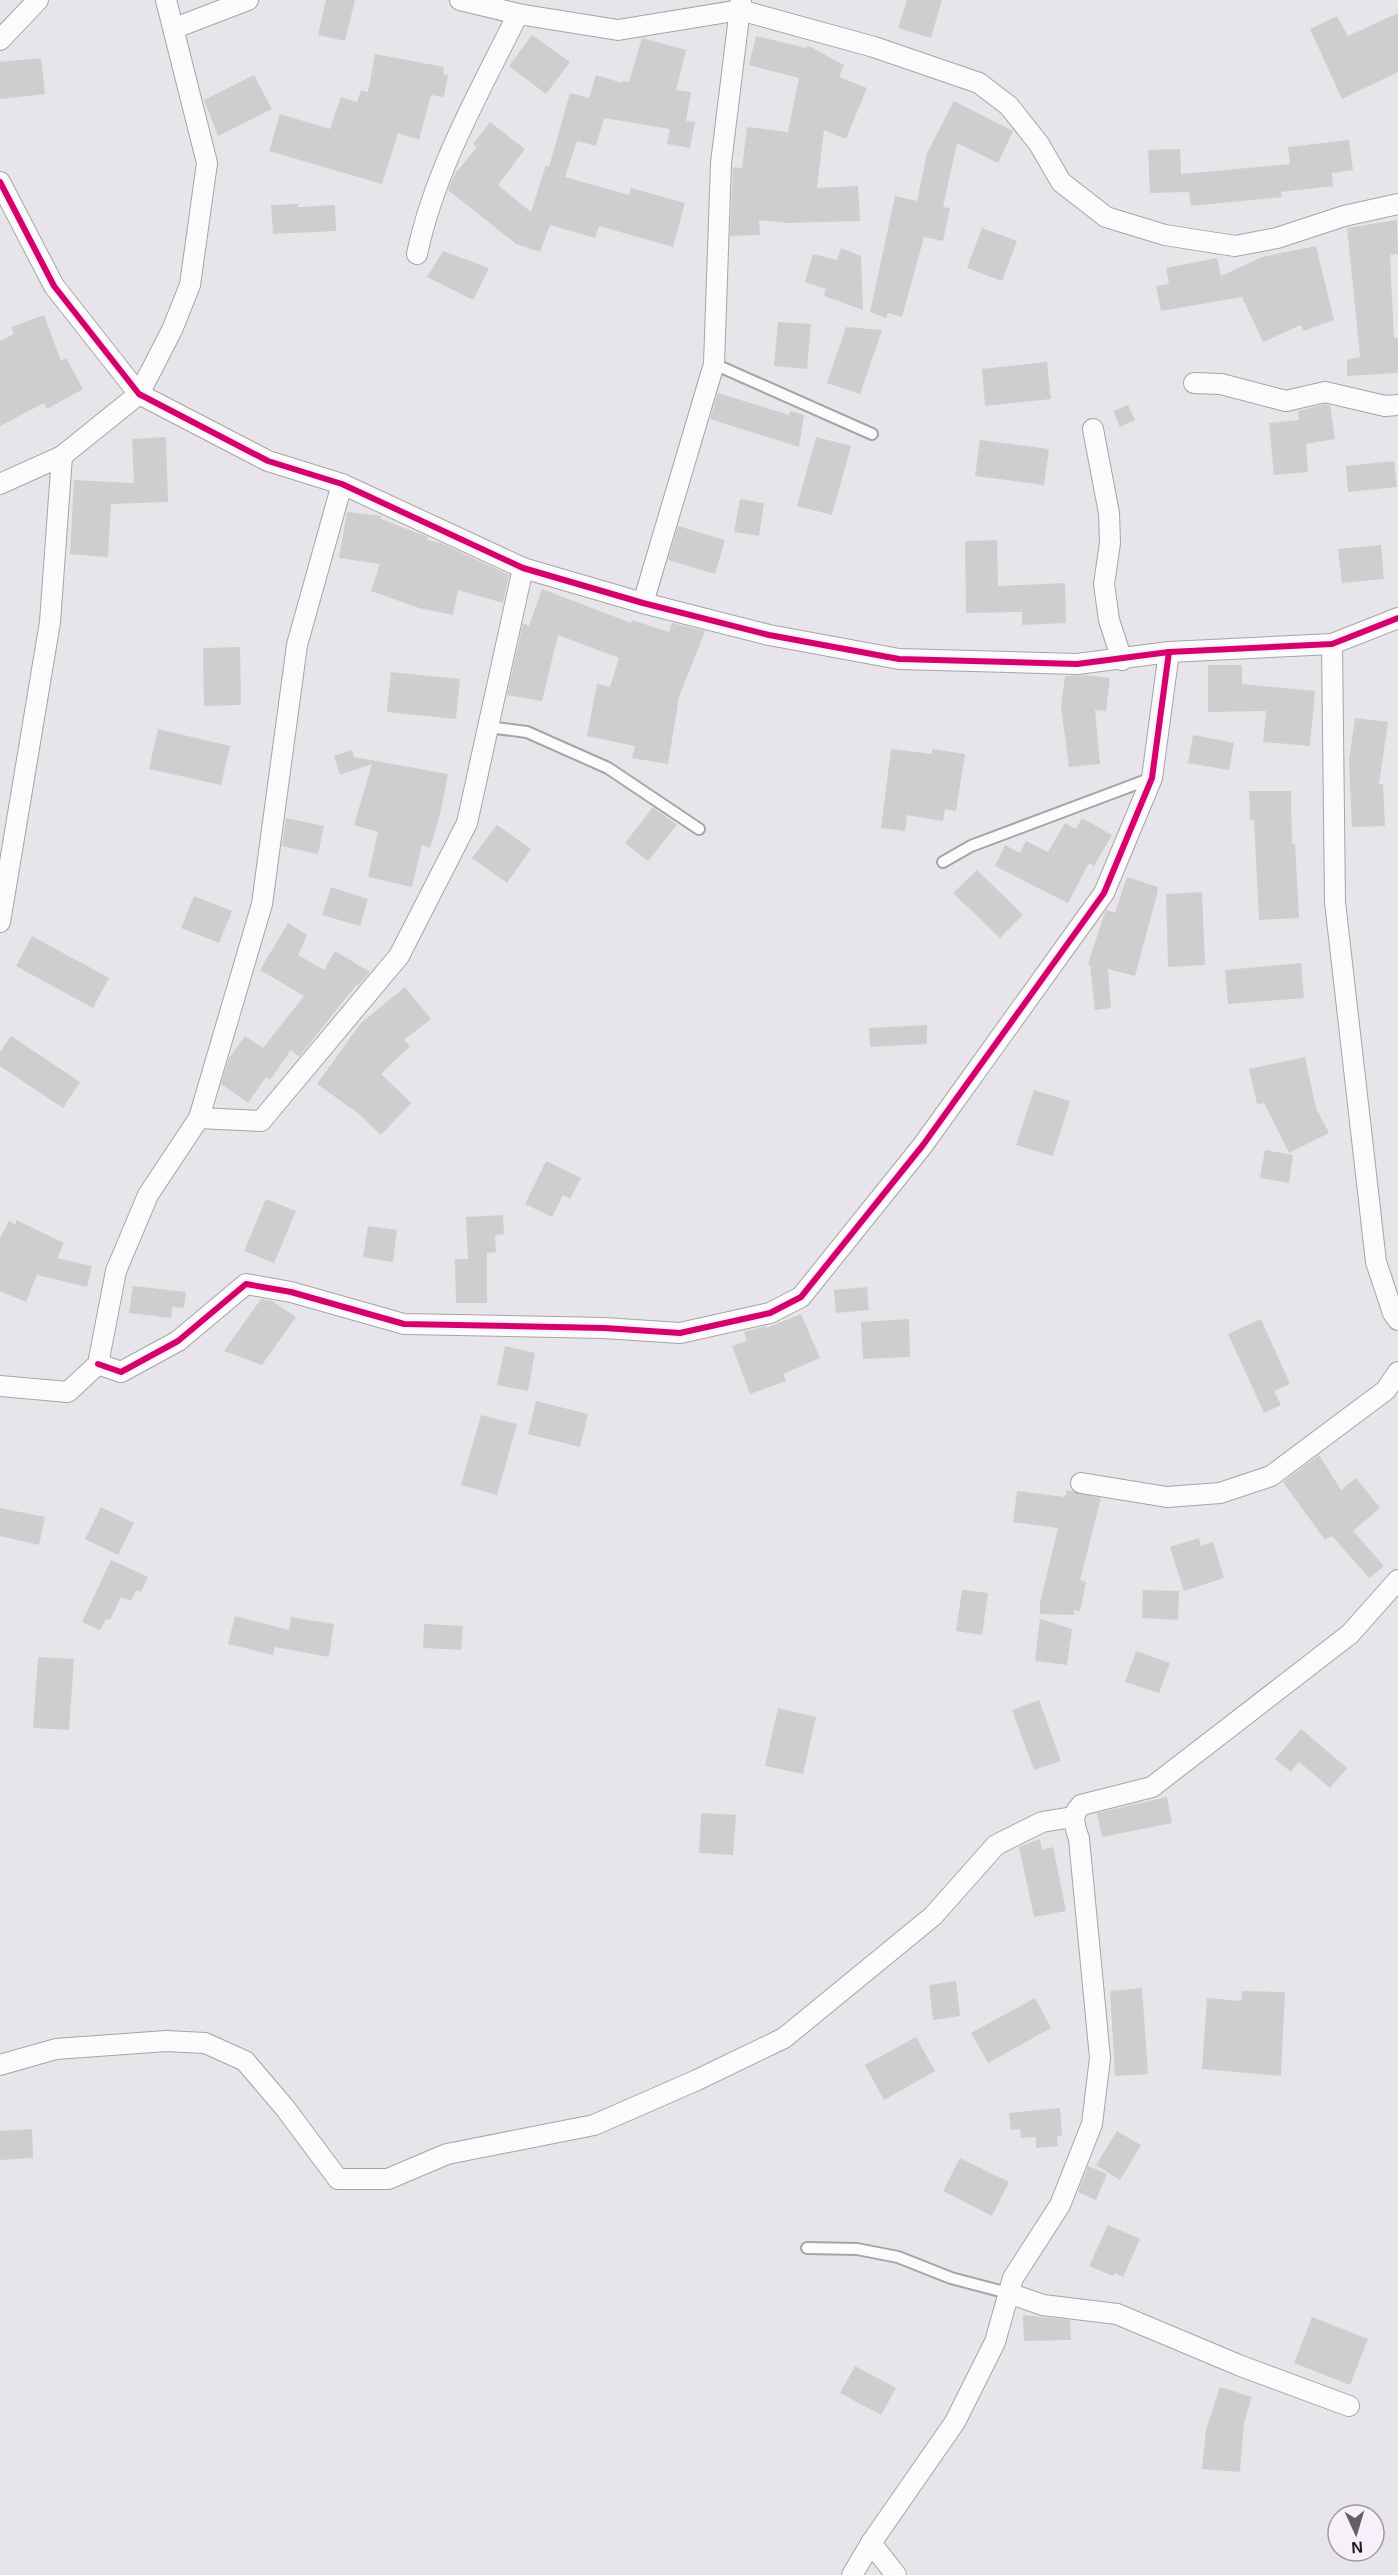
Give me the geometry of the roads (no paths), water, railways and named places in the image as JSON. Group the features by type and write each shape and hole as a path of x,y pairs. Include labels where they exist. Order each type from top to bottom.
{"street":[{"path":"0,40 38,0"},
{"path":"0,484 62,456 138,394 172,330 190,285 207,163 193,114 175,28 166,0"},
{"path":"175,28 248,0"},
{"path":"460,0 518,14 618,30 741,5 874,47 978,83 1009,106 1039,144 1061,182 1106,217 1165,236 1235,246 1277,238 1344,216 1398,204"},
{"path":"643,603 714,364 721,163 741,5"},
{"path":"417,254 426,210 459,134 518,14"},
{"path":"0,182 54,286 138,394 268,461 342,484 523,568 643,603 770,635 899,659 1077,664 1122,660 1169,652 1332,644 1398,618"},
{"path":"1194,383 1221,384 1286,401 1325,392 1386,406 1398,405"},
{"path":"1093,429 1109,513 1110,543 1104,584 1109,620 1122,660"},
{"path":"0,922 50,622 62,456"},
{"path":"0,1386 68,1392 98,1364 116,1271 148,1195 199,1118 262,904 297,645 342,484"},
{"path":"199,1118 261,1120 399,956 467,823 523,568"},
{"path":"1332,644 1335,902 1376,1262 1393,1313 1398,1320"},
{"path":"98,1364 121,1372 178,1341 246,1284 291,1292 404,1324 680,1333 770,1313 801,1298 923,1145 1104,893 1152,778 1169,652"},
{"path":"1081,1483 1167,1497 1220,1493 1271,1476 1386,1390 1398,1372"},
{"path":"0,2065 56,2049 166,2041 205,2043 245,2061 285,2108 338,2179 388,2179 447,2154 594,2125 697,2080 784,2038 933,1916 996,1845 1042,1822 1073,1817 1081,1805 1152,1787 1350,1634 1398,1580"},
{"path":"852,2575 871,2543 955,2422 995,2342 1012,2278 1060,2205 1092,2124 1100,2058 1079,1839 1073,1817"},
{"path":"1008,2293 1043,2305 1117,2314 1241,2366 1349,2406"},
{"path":"871,2543 896,2575"}],"lane":[{"path":"714,364 872,434"},
{"path":"488,727 526,732 608,768 699,829"},
{"path":"943,862 971,846 1152,778"},
{"path":"807,2248 856,2249 898,2257 951,2278 1008,2293"}]}
